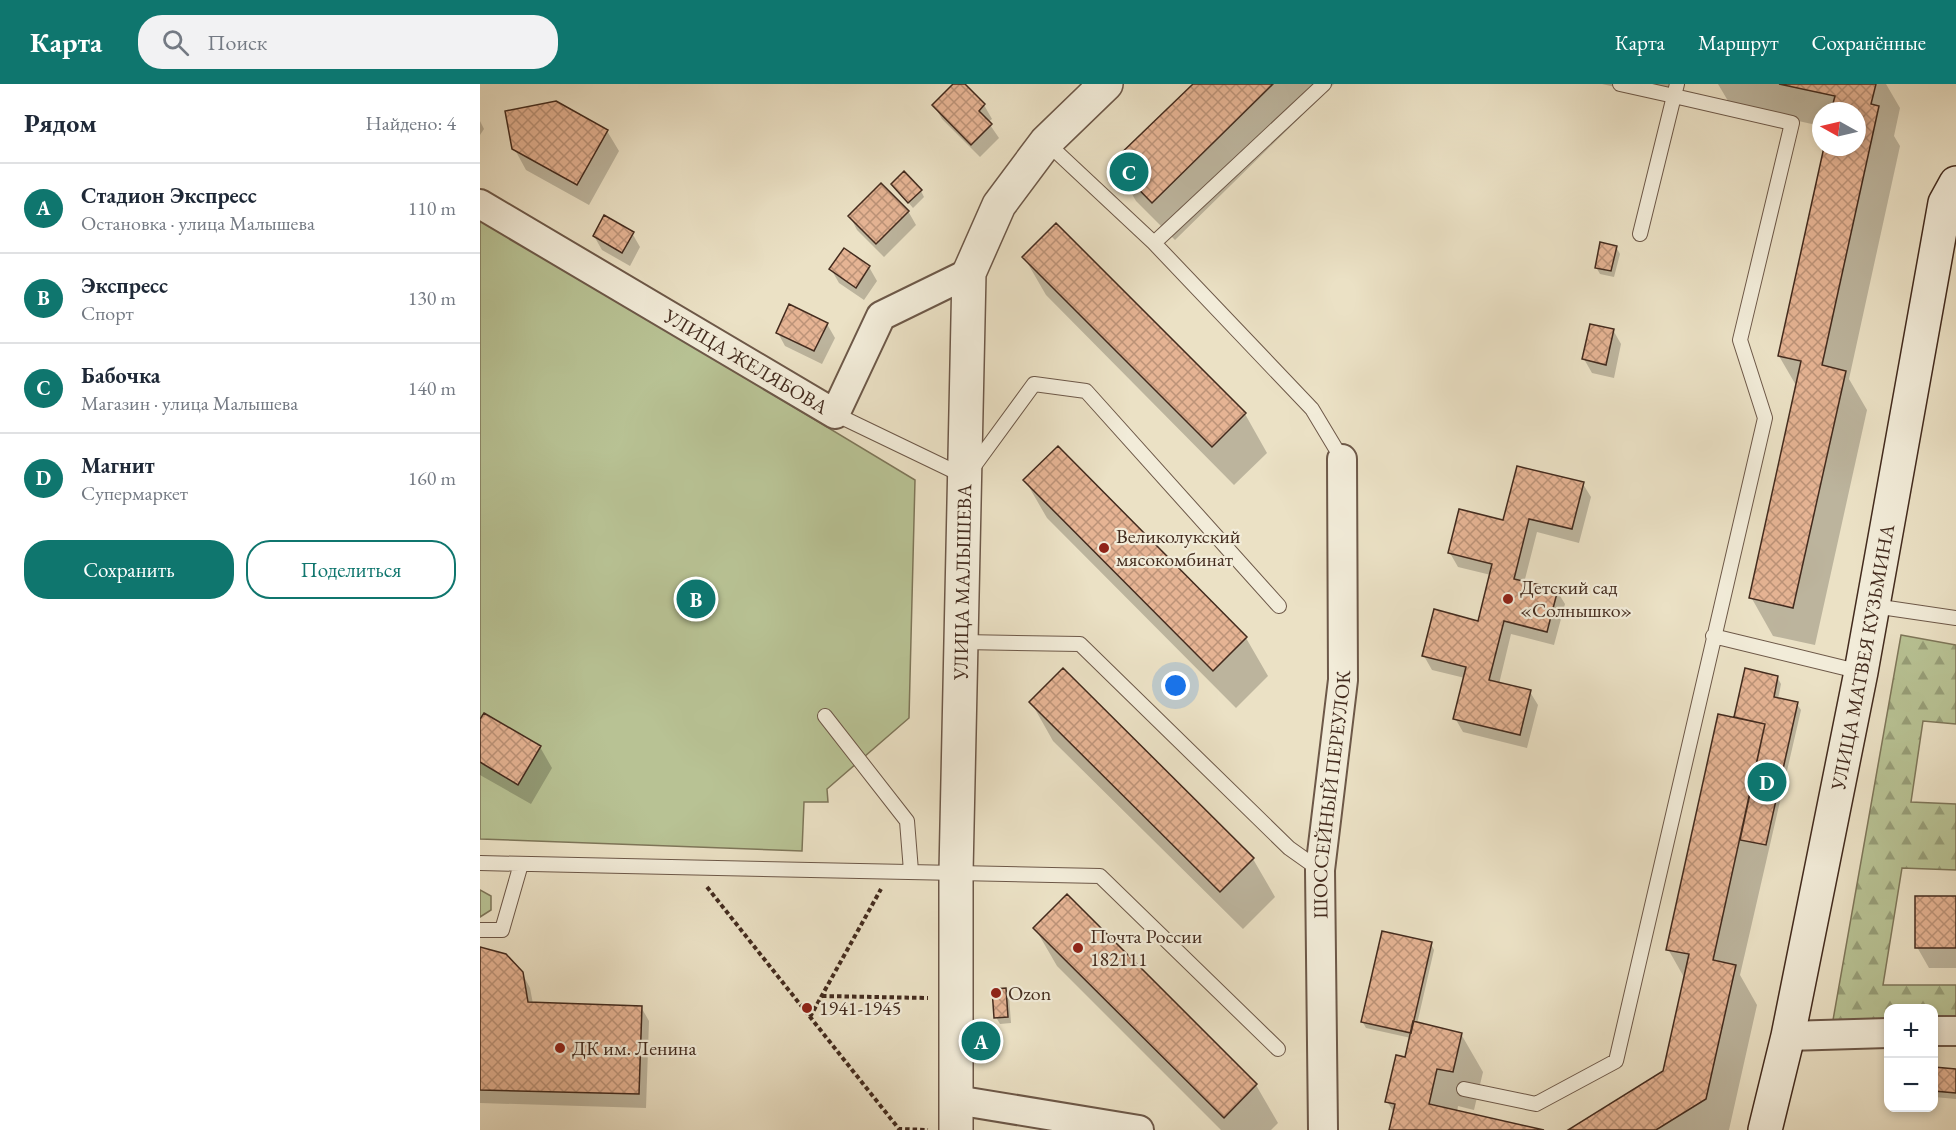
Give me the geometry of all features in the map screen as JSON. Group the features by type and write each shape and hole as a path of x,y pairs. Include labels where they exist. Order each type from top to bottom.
{"street":[{"name":"УЛИЦА МАЛЫШЕВА","path":"956,1115 956,872 969,273 999,206 1046,142 1106,84"},
{"name":"УЛИЦА МАТВЕЯ КУЗЬМИНА","path":"1765,1130 1788,1036 1862,672 1952,197"},
{"name":"УЛИЦА ЖЕЛЯБОВА","path":"480,204 835,414 881,316 969,273"},
{"name":"ШОССЕЙНЫЙ ПЕРЕУЛОК","path":"1323,1130 1320,870 1343,680 1342,459"},
{"path":"1938,1031 1956,1031"},
{"path":"1788,1036 1884,1033"},
{"path":"956,1115 1139,1130"}],"lane":[{"path":"1154,243 1324,84"},
{"path":"1464,1089 1536,1104 1616,1061 1765,418 1740,340 1792,123 1675,90 1620,84"},
{"path":"1641,234 1675,90"},
{"path":"1046,142 1154,243 1312,409 1342,459"},
{"path":"835,414 966,477 1034,384 1086,391 1279,606"},
{"path":"1874,606 1956,618"},
{"path":"1713,636 1862,672"},
{"path":"962,642 1080,644 1288,848 1320,870"},
{"path":"825,716 907,821 911,871"},
{"path":"480,863 1100,876 1278,1049"},
{"path":"480,930 502,930 521,864"}],"path":[{"path":"691,867 899,1129 935,1130"},
{"path":"810,1017 891,871"},
{"path":"822,996 928,999"}],"green space":[{"path":"480,218 915,480 909,718 827,789 828,802 804,802 802,851 480,839"},
{"path":"1901,635 1956,645 1956,724 1923,721 1911,802 1956,804 1956,870 1902,868 1883,985 1956,985 1956,1018 1938,1018 1938,1004 1884,1004 1884,1019 1833,1020"},
{"path":"480,890 491,896 491,910 480,917"}],"building":[{"path":"953,84 965,84 985,104 979,111 992,124 971,145 932,105"},
{"path":"1193,84 1273,84 1152,203 1112,162"},
{"path":"1779,84 1876,84 1871,104 1879,106 1822,365 1846,371 1793,608 1749,598 1801,361 1778,356 1822,156 1866,156 1866,102 1833,102 1835,96"},
{"path":"556,101 608,130 577,185 512,149 505,111"},
{"path":"904,171 922,190 908,203 891,184"},
{"path":"881,183 909,211 876,244 848,216"},
{"path":"604,215 634,232 622,253 593,236"},
{"path":"1056,223 1246,413 1212,447 1022,257"},
{"path":"1600,242 1617,246 1611,271 1595,268"},
{"path":"844,248 870,266 856,288 829,269"},
{"path":"789,304 828,323 814,351 776,333"},
{"path":"1590,324 1614,329 1606,365 1582,359"},
{"path":"1058,446 1247,637 1213,671 1023,480"},
{"path":"1517,466 1584,482 1572,529 1529,519 1514,579 1558,589 1547,632 1504,621 1489,680 1531,690 1520,735 1453,719 1466,667 1422,656 1434,609 1478,621 1492,564 1448,553 1459,509 1503,520"},
{"path":"1063,668 1254,858 1220,892 1029,702"},
{"path":"1745,668 1778,676 1774,697 1798,702 1766,845 1740,840 1765,724 1734,717"},
{"path":"484,713 541,746 518,785 480,762 480,719"},
{"path":"1718,714 1765,724 1713,960 1736,965 1706,1099 1656,1130 1568,1130 1663,1071 1689,954 1666,950"},
{"path":"1067,894 1257,1084 1224,1118 1033,928"},
{"path":"1915,896 1956,896 1956,948 1915,948"},
{"path":"1382,931 1432,942 1411,1033 1361,1022"},
{"name":"ДК им. Ленина","path":"480,947 506,954 523,972 528,1002 642,1006 639,1094 480,1090"},
{"path":"1006,988 1008,1017 994,1018 992,989"},
{"path":"1413,1021 1462,1033 1453,1072 1437,1069 1429,1104 1544,1130 1389,1130 1395,1104 1385,1102 1396,1055 1405,1057"},
{"path":"1938,1067 1956,1069 1956,1093 1938,1091"}],"place":[{"name":"Бабочка","path":"1129,172"},
{"name":"Великолукский мясокомбинат","path":"1104,548"},
{"name":"Экспресс","path":"696,599"},
{"name":"Детский сад «Солнышко»","path":"1508,599"},
{"name":"Магнит","path":"1767,782"},
{"name":"Почта России 182111","path":"1078,948"},
{"name":"Ozon","path":"996,993"},
{"name":"1941-1945","path":"807,1008"},
{"name":"Стадион Экспресс","path":"981,1041"},
{"name":"ДК им. Ленина","path":"560,1048"}]}
